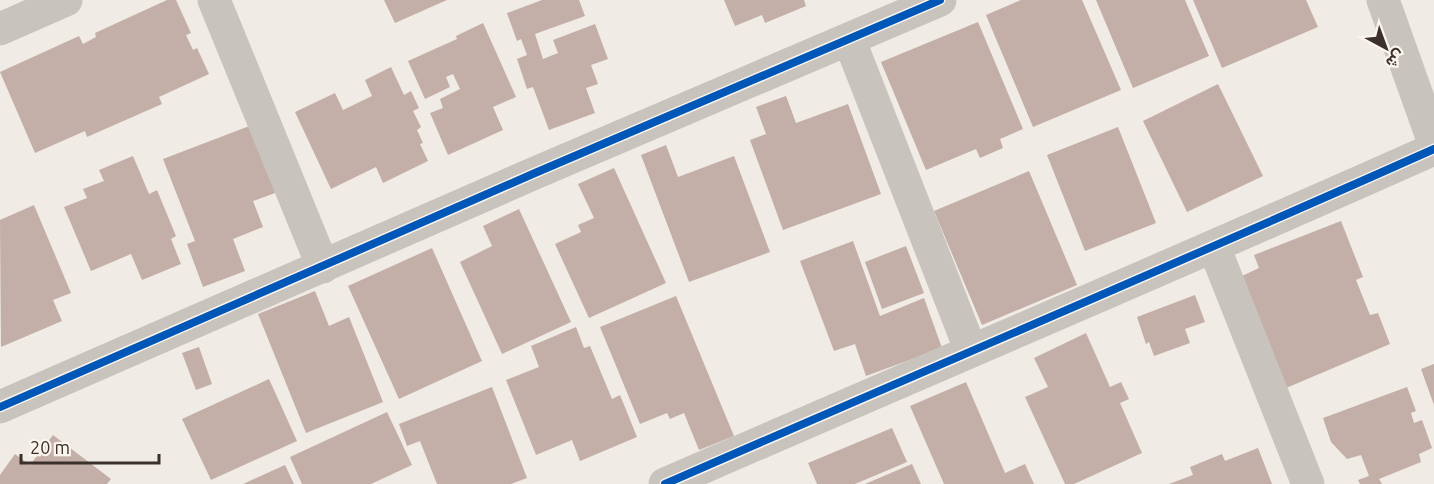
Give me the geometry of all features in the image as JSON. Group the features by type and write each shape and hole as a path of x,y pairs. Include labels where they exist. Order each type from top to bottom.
{"street":[{"path":"0,28 66,0"},
{"path":"214,0 323,267"},
{"path":"0,407 535,173 939,0"},
{"path":"1383,0 1434,143"},
{"path":"849,39 971,351"},
{"path":"664,484 1214,248 1434,149"},
{"path":"1214,248 1308,484"}],"building":[{"path":"167,0 176,0 191,33 186,35 193,50 197,48 209,74 159,97 162,104 87,137 85,131 35,153 0,72 79,36 83,44 96,37 95,33"},
{"path":"384,0 447,0 395,23"},
{"path":"542,0 579,0 585,16 535,34 543,59 558,53 553,40 595,24 608,59 591,65 598,84 586,88 595,113 549,130 533,87 527,89 517,59 527,55 521,39 517,41 507,13"},
{"path":"724,0 804,0 806,6 765,23 762,15 735,26"},
{"path":"1021,0 1082,0 1121,90 1033,127 986,15"},
{"path":"1096,0 1185,0 1209,56 1133,88"},
{"path":"1193,0 1306,0 1318,27 1222,68"},
{"path":"978,22 1023,129 1000,139 1003,148 980,158 976,149 926,170 881,62"},
{"path":"483,23 516,97 493,107 503,130 448,155 430,113 443,108 440,99 460,89 453,74 446,77 450,87 425,99 408,61 457,39 456,36"},
{"path":"391,67 404,95 411,91 419,108 413,111 421,127 417,130 423,143 420,144 428,161 383,183 376,167 331,189 295,112 335,93 343,110 372,96 365,80"},
{"path":"1218,84 1263,176 1187,212 1143,121"},
{"path":"786,96 796,123 848,104 881,194 783,230 750,140 766,134 756,107"},
{"path":"252,125 278,192 253,201 263,227 233,239 245,271 203,287 187,244 195,241 163,159"},
{"path":"1118,127 1156,223 1085,251 1047,155"},
{"path":"666,145 678,177 734,156 770,252 689,282 641,155"},
{"path":"133,156 149,194 157,190 176,236 171,239 181,264 142,280 131,254 91,271 64,207 87,198 83,189 104,181 99,170"},
{"path":"614,168 666,283 589,318 555,244 581,232 578,225 594,218 578,184"},
{"path":"1029,171 1077,285 982,325 934,211"},
{"path":"34,205 71,293 53,300 62,321 1,347 0,220"},
{"path":"519,209 571,322 502,354 460,262 492,246 483,226"},
{"path":"1341,221 1363,277 1356,280 1370,315 1378,313 1390,344 1286,388 1242,276 1259,268 1254,255"},
{"path":"853,241 880,316 924,298 942,348 866,376 855,344 834,351 800,261"},
{"path":"906,246 924,293 882,309 865,262"},
{"path":"432,248 482,361 399,399 348,286"},
{"path":"315,291 329,326 349,317 383,402 306,433 258,314"},
{"path":"1195,295 1205,322 1185,329 1190,343 1154,356 1149,342 1146,344 1137,317"},
{"path":"676,296 734,436 699,450 684,413 670,419 667,413 640,424 600,327"},
{"path":"576,327 584,348 590,346 612,399 620,395 637,437 580,461 572,440 536,455 506,380 539,367 531,346"},
{"path":"1086,333 1110,387 1121,382 1129,399 1120,403 1142,453 1074,484 1065,484 1025,397 1048,387 1034,358"},
{"path":"199,347 212,384 196,390 182,353"},
{"path":"1434,364 1434,405 1421,369"},
{"path":"269,379 297,441 211,480 182,419"},
{"path":"966,382 1005,473 1025,464 1034,484 944,484 910,406"},
{"path":"492,387 527,478 511,484 437,484 420,441 407,446 399,424"},
{"path":"1407,387 1416,411 1411,413 1414,423 1422,420 1432,448 1419,454 1421,462 1379,479 1382,484 1360,484 1358,480 1369,476 1361,455 1347,459 1331,442 1323,418"},
{"path":"387,412 412,465 371,484 302,484 290,457"},
{"path":"892,428 907,462 855,484 817,484 808,463"},
{"path":"53,435 111,479 107,484 0,484 0,475 15,454 30,465"},
{"path":"1258,448 1272,484 1169,484 1193,475 1190,467 1222,454 1225,461"},
{"path":"912,464 921,484 865,484"},
{"path":"285,465 294,484 243,484"}],"cycle path":[{"path":"0,407 535,173 940,0"},
{"path":"665,484 1434,149"}]}
